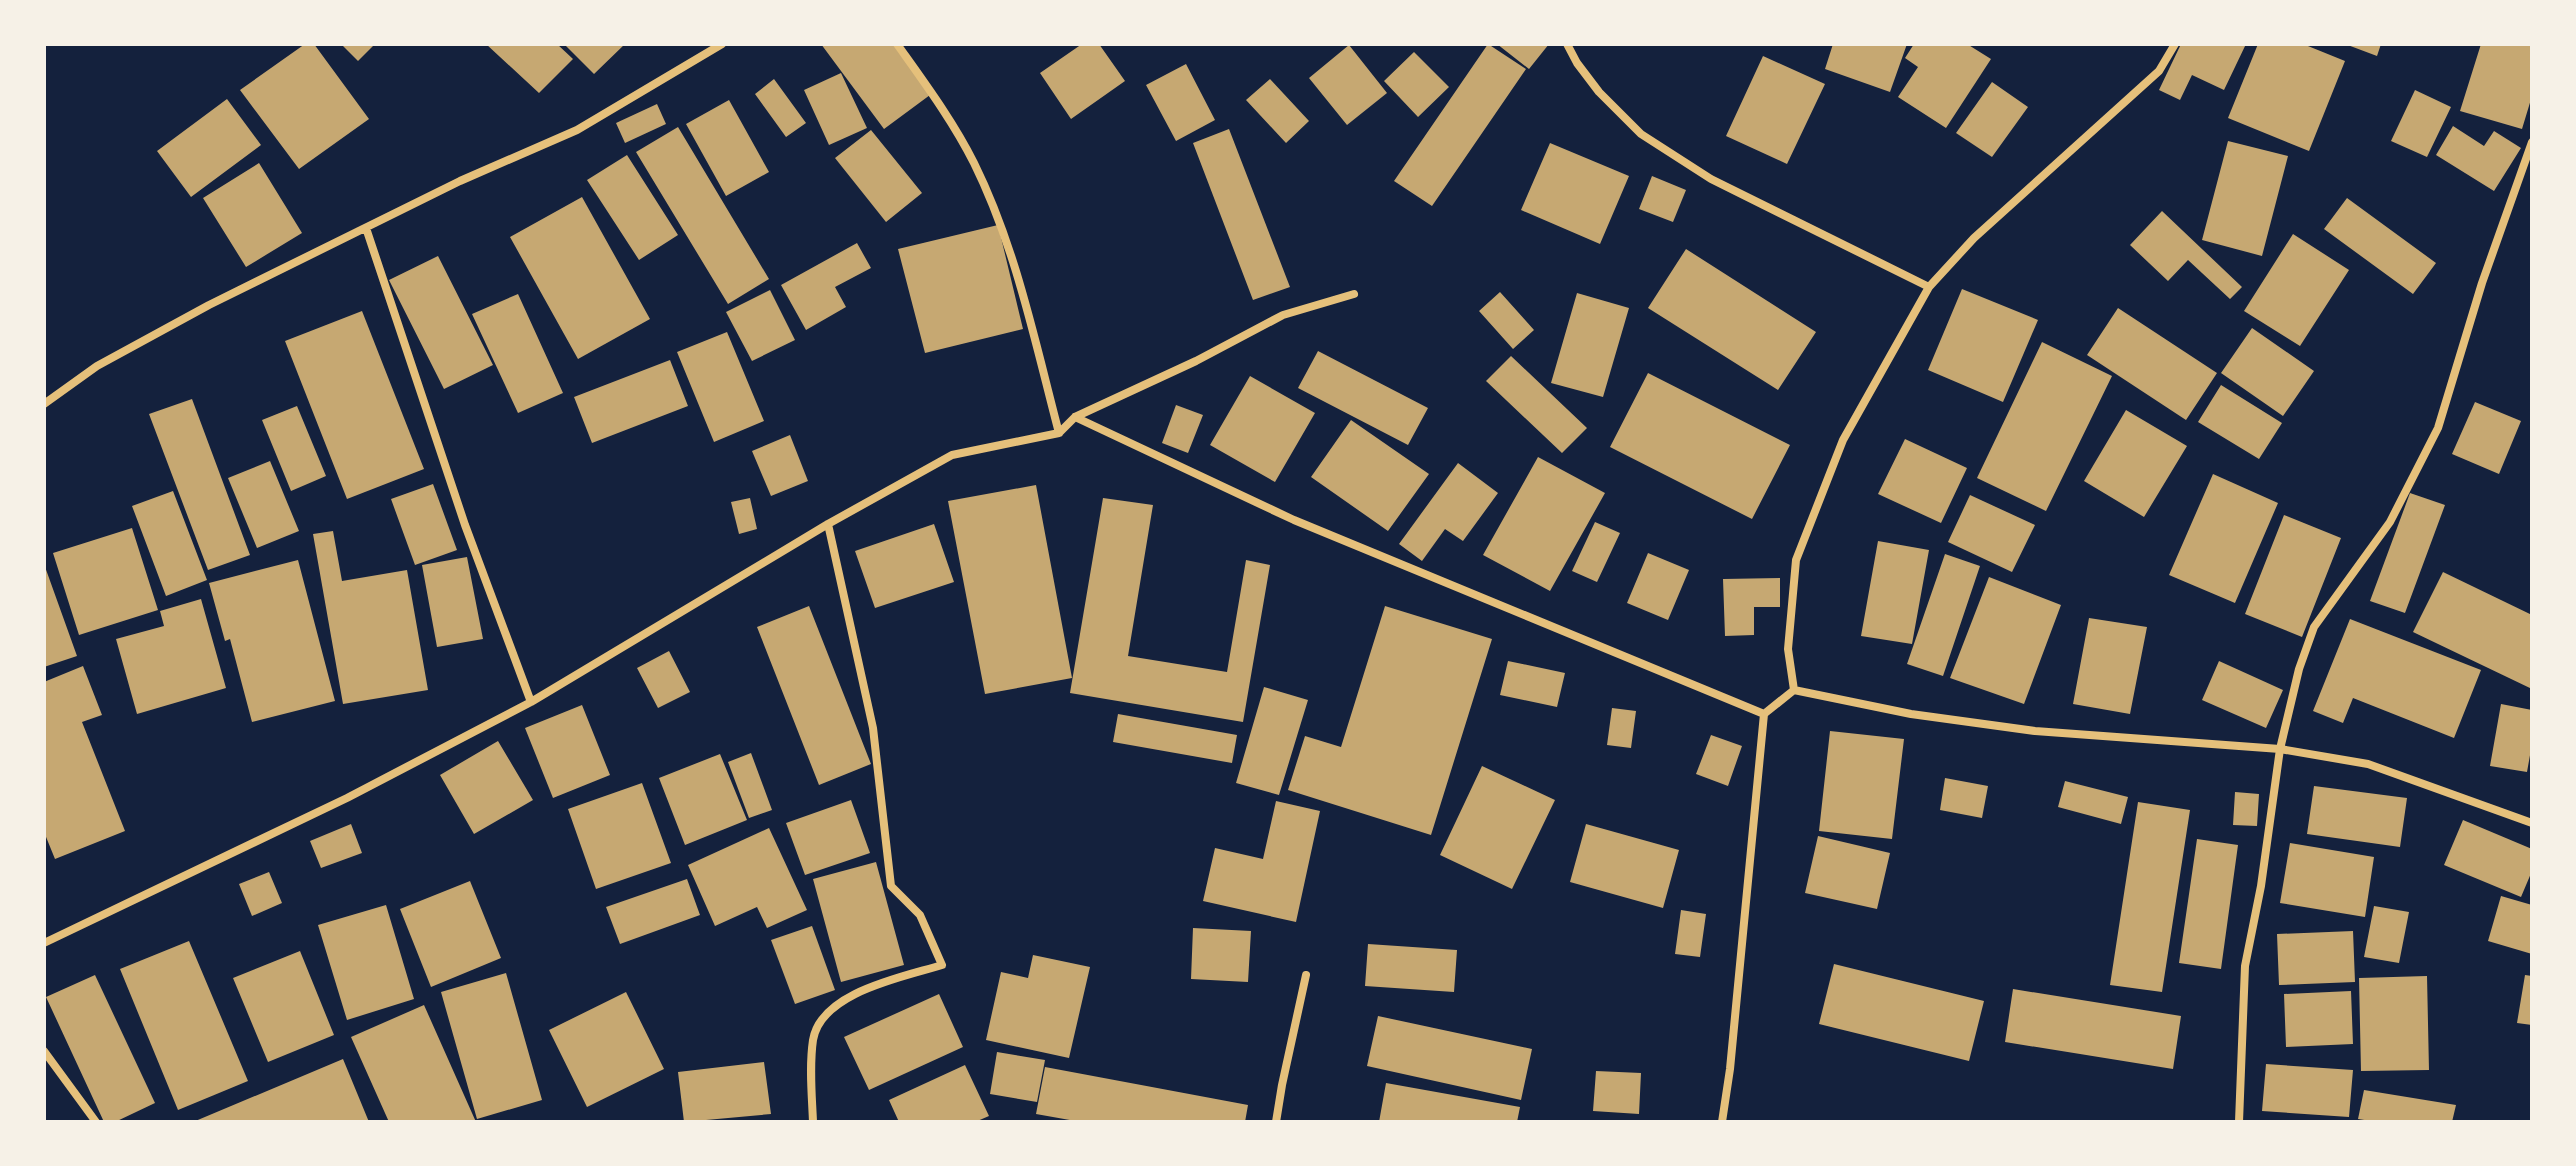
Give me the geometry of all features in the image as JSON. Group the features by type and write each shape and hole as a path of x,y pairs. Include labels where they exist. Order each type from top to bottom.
{"street":[{"path":"44,404 97,366 209,305 460,181 577,130 722,44"},
{"path":"897,44 934,96 974,163 1013,260 1059,433"},
{"path":"1567,44 1599,92 1641,134 1711,179 1929,287"},
{"path":"1794,690 1788,649 1796,560 1843,440 1929,287 1974,238 2159,71 2175,44"},
{"path":"2239,1122 2245,966 2261,886 2280,749 2299,669 2314,627 2390,522 2438,428 2482,283 2532,142"},
{"path":"366,228 465,525 531,702"},
{"path":"44,943 347,798 531,702 828,524 952,455 1059,433 1075,417 1196,361 1283,315 1354,294"},
{"path":"1075,417 1294,520 1764,714"},
{"path":"813,1122 813,1037 822,1020 854,992 942,965 920,915 891,886 873,728 828,524"},
{"path":"1794,690 1911,714 2035,731 2280,749 2368,764 2532,823"},
{"path":"1722,1122 1730,1069 1764,714 1794,690"},
{"path":"1276,1122 1306,975"},
{"path":"44,1051 96,1122"}],"building":[{"path":"305,44 314,44 369,119 299,169 240,90"},
{"path":"341,44 375,44 358,61"},
{"path":"486,44 557,44 573,59 539,93"},
{"path":"564,44 625,44 594,74"},
{"path":"821,44 893,44 930,95 884,129"},
{"path":"1082,44 1099,44 1125,81 1071,119 1040,73"},
{"path":"1488,44 1526,69 1432,206 1394,181"},
{"path":"1497,44 1549,44 1529,69"},
{"path":"1833,44 1907,44 1890,92 1825,69"},
{"path":"1914,44 1967,44 1991,59 1946,128 1898,97 1918,67 1905,58"},
{"path":"2181,44 2246,44 2224,90 2192,75 2180,100 2159,90"},
{"path":"2258,44 2303,44 2345,61 2309,151 2228,118"},
{"path":"2345,44 2381,44 2377,56"},
{"path":"2481,44 2532,44 2532,96 2522,129 2460,111"},
{"path":"1349,45 1387,93 1347,125 1309,78"},
{"path":"1414,52 1449,87 1418,117 1384,81"},
{"path":"1763,56 1825,84 1787,164 1726,136"},
{"path":"1186,64 1215,120 1176,141 1146,85"},
{"path":"841,73 867,128 829,145 804,90"},
{"path":"774,79 806,123 786,137 755,94"},
{"path":"1270,79 1309,121 1286,143 1246,100"},
{"path":"1992,82 2028,107 1992,157 1956,133"},
{"path":"2415,90 2451,107 2427,157 2391,141"},
{"path":"227,99 261,145 191,197 157,151"},
{"path":"729,100 769,172 726,196 686,124"},
{"path":"657,104 666,124 625,143 616,123"},
{"path":"2453,126 2484,146 2494,131 2521,148 2494,191 2436,155"},
{"path":"678,127 769,279 728,304 636,152"},
{"path":"1229,129 1290,287 1253,300 1193,143"},
{"path":"871,130 922,193 886,222 835,158"},
{"path":"2228,141 2288,156 2262,256 2202,240"},
{"path":"1550,143 1629,176 1600,244 1521,210"},
{"path":"627,155 678,235 639,260 587,180"},
{"path":"259,163 302,233 246,267 203,198"},
{"path":"1652,176 1686,190 1673,222 1639,209"},
{"path":"582,197 650,319 578,359 510,237"},
{"path":"2347,198 2436,263 2413,294 2324,229"},
{"path":"2162,211 2242,287 2230,299 2188,260 2168,281 2130,245"},
{"path":"998,225 1023,329 925,353 898,249"},
{"path":"2293,234 2349,270 2300,346 2244,311"},
{"path":"857,243 871,268 835,287 846,307 806,330 781,285"},
{"path":"1686,249 1816,332 1778,390 1648,308"},
{"path":"438,256 493,365 444,389 389,280"},
{"path":"1962,289 2038,320 2003,402 1928,370"},
{"path":"770,290 795,340 752,361 726,312"},
{"path":"1500,292 1534,330 1513,349 1479,311"},
{"path":"1577,293 1629,308 1603,397 1551,383"},
{"path":"518,294 563,393 518,413 472,314"},
{"path":"2118,308 2217,373 2186,420 2087,355"},
{"path":"362,311 424,469 347,499 285,341"},
{"path":"2252,328 2314,371 2283,416 2221,373"},
{"path":"727,332 764,421 714,442 677,352"},
{"path":"2042,342 2112,376 2046,511 1977,478"},
{"path":"1318,351 1428,408 1408,445 1298,388"},
{"path":"1511,356 1587,428 1562,453 1486,381"},
{"path":"670,360 688,406 592,443 574,397"},
{"path":"1648,373 1790,445 1752,519 1610,447"},
{"path":"1250,376 1315,413 1275,482 1210,445"},
{"path":"2221,385 2282,423 2259,459 2198,422"},
{"path":"192,399 250,555 208,570 149,414"},
{"path":"2475,402 2521,421 2499,474 2452,454"},
{"path":"1176,405 1203,415 1188,453 1162,443"},
{"path":"297,406 326,476 291,491 262,420"},
{"path":"2126,410 2187,446 2144,517 2084,481"},
{"path":"1351,420 1429,474 1388,531 1311,477"},
{"path":"790,435 808,481 771,496 752,451"},
{"path":"1905,439 1967,468 1941,523 1878,494"},
{"path":"1538,457 1605,493 1550,591 1483,555"},
{"path":"270,461 299,531 257,548 228,478"},
{"path":"1458,463 1498,493 1463,541 1445,529 1422,561 1399,544"},
{"path":"2213,474 2278,503 2235,603 2169,575"},
{"path":"433,484 457,550 415,565 391,499"},
{"path":"1036,485 1072,678 985,694 948,501"},
{"path":"173,491 207,580 166,596 132,506"},
{"path":"2410,493 2445,505 2405,613 2370,601"},
{"path":"1970,495 2035,525 2012,572 1948,542"},
{"path":"750,498 757,529 739,534 731,502"},
{"path":"1103,498 1153,505 1128,656 1227,672 1246,560 1270,565 1243,722 1070,693"},
{"path":"2284,515 2341,538 2302,637 2245,614"},
{"path":"1595,522 1620,533 1597,582 1572,571"},
{"path":"934,524 954,582 875,608 855,551"},
{"path":"132,528 158,610 79,635 53,553"},
{"path":"333,531 342,581 407,570 428,690 343,704 313,534"},
{"path":"1878,541 1929,550 1912,644 1861,636"},
{"path":"1648,553 1689,570 1668,620 1627,603"},
{"path":"1945,554 1980,566 1943,676 1907,664"},
{"path":"467,557 483,639 437,647 422,565"},
{"path":"298,560 335,701 252,722 230,639 225,641 209,583"},
{"path":"44,564 77,656 44,667"},
{"path":"2443,572 2532,615 2532,689 2413,632"},
{"path":"1989,577 2061,605 2024,704 1950,678"},
{"path":"1780,578 1780,607 1754,607 1754,635 1725,636 1723,579"},
{"path":"201,599 226,688 137,714 116,639 164,626 160,611"},
{"path":"809,606 871,764 819,785 757,627"},
{"path":"1385,606 1492,639 1431,835 1288,790 1305,736 1341,747"},
{"path":"2089,618 2147,627 2130,714 2073,704"},
{"path":"2350,619 2481,670 2454,738 2353,698 2343,723 2313,711"},
{"path":"669,651 690,692 658,708 637,668"},
{"path":"1508,661 1565,673 1557,707 1500,695"},
{"path":"2219,661 2283,690 2266,728 2202,700"},
{"path":"83,666 102,715 82,722 125,831 55,859 44,832 44,682"},
{"path":"1264,687 1308,700 1279,795 1236,783"},
{"path":"2501,704 2532,710 2532,744 2527,772 2490,766"},
{"path":"582,705 610,775 553,798 525,728"},
{"path":"1612,708 1636,711 1631,748 1607,745"},
{"path":"1118,714 1237,735 1232,763 1113,742"},
{"path":"1830,731 1904,739 1892,839 1819,831"},
{"path":"1711,735 1742,746 1728,786 1696,774"},
{"path":"498,741 533,800 474,834 440,775"},
{"path":"751,753 772,810 749,818 728,762"},
{"path":"720,754 747,820 685,845 659,778"},
{"path":"1482,766 1555,800 1512,889 1440,855"},
{"path":"1945,778 1988,786 1982,818 1940,810"},
{"path":"2065,781 2128,797 2121,824 2058,807"},
{"path":"642,783 671,863 596,889 568,809"},
{"path":"2314,786 2407,798 2400,847 2307,834"},
{"path":"2235,792 2259,794 2257,826 2233,825"},
{"path":"851,800 870,853 805,875 786,823"},
{"path":"1276,801 1320,811 1296,922 1203,901 1215,848 1263,859"},
{"path":"2138,802 2190,810 2162,992 2110,985"},
{"path":"2463,820 2532,849 2532,871 2521,897 2444,865"},
{"path":"351,824 362,853 321,868 310,841"},
{"path":"1586,824 1679,850 1663,908 1570,882"},
{"path":"769,828 807,910 767,928 757,907 715,926 688,865"},
{"path":"1818,836 1890,853 1877,909 1805,893"},
{"path":"2197,839 2238,845 2221,969 2179,963"},
{"path":"2290,843 2374,857 2365,917 2280,903"},
{"path":"876,862 904,965 841,982 813,879"},
{"path":"269,872 282,903 252,916 239,884"},
{"path":"687,879 700,915 620,944 606,907"},
{"path":"470,881 501,958 431,987 400,909"},
{"path":"2501,896 2532,905 2532,954 2488,941"},
{"path":"386,905 414,999 347,1020 318,925"},
{"path":"2374,906 2409,912 2399,963 2364,957"},
{"path":"1681,910 1706,914 1700,957 1675,954"},
{"path":"812,926 835,990 795,1004 771,940"},
{"path":"1193,928 1251,931 1248,982 1191,979"},
{"path":"2353,931 2355,982 2279,985 2277,934"},
{"path":"189,941 248,1081 178,1110 120,969"},
{"path":"1368,944 1457,950 1454,992 1365,986"},
{"path":"300,951 334,1035 268,1062 233,978"},
{"path":"1033,955 1090,967 1069,1058 986,1040 1001,972 1028,978"},
{"path":"1834,964 1984,1001 1969,1061 1819,1024"},
{"path":"506,973 542,1100 477,1119 441,992"},
{"path":"95,975 155,1103 115,1122 104,1122 46,997"},
{"path":"2525,975 2532,976 2532,1025 2517,1023"},
{"path":"2427,976 2429,1070 2361,1071 2359,978"},
{"path":"2013,989 2181,1016 2173,1069 2005,1042"},
{"path":"2351,991 2353,1044 2286,1047 2284,994"},
{"path":"626,992 664,1069 587,1107 549,1030"},
{"path":"939,994 963,1047 869,1090 844,1037"},
{"path":"424,1005 476,1122 389,1122 351,1037"},
{"path":"1378,1016 1532,1049 1521,1100 1367,1066"},
{"path":"997,1052 1045,1060 1037,1102 990,1094"},
{"path":"343,1059 369,1122 193,1122"},
{"path":"764,1062 771,1114 684,1122 678,1072"},
{"path":"2266,1064 2353,1070 2349,1117 2262,1111"},
{"path":"965,1065 989,1116 975,1122 899,1122 889,1100"},
{"path":"1045,1067 1248,1105 1245,1122 1081,1122 1036,1114"},
{"path":"1596,1071 1641,1073 1639,1114 1593,1111"},
{"path":"1386,1083 1520,1107 1517,1122 1379,1122"},
{"path":"2364,1090 2456,1105 2452,1122 2358,1119"}]}
